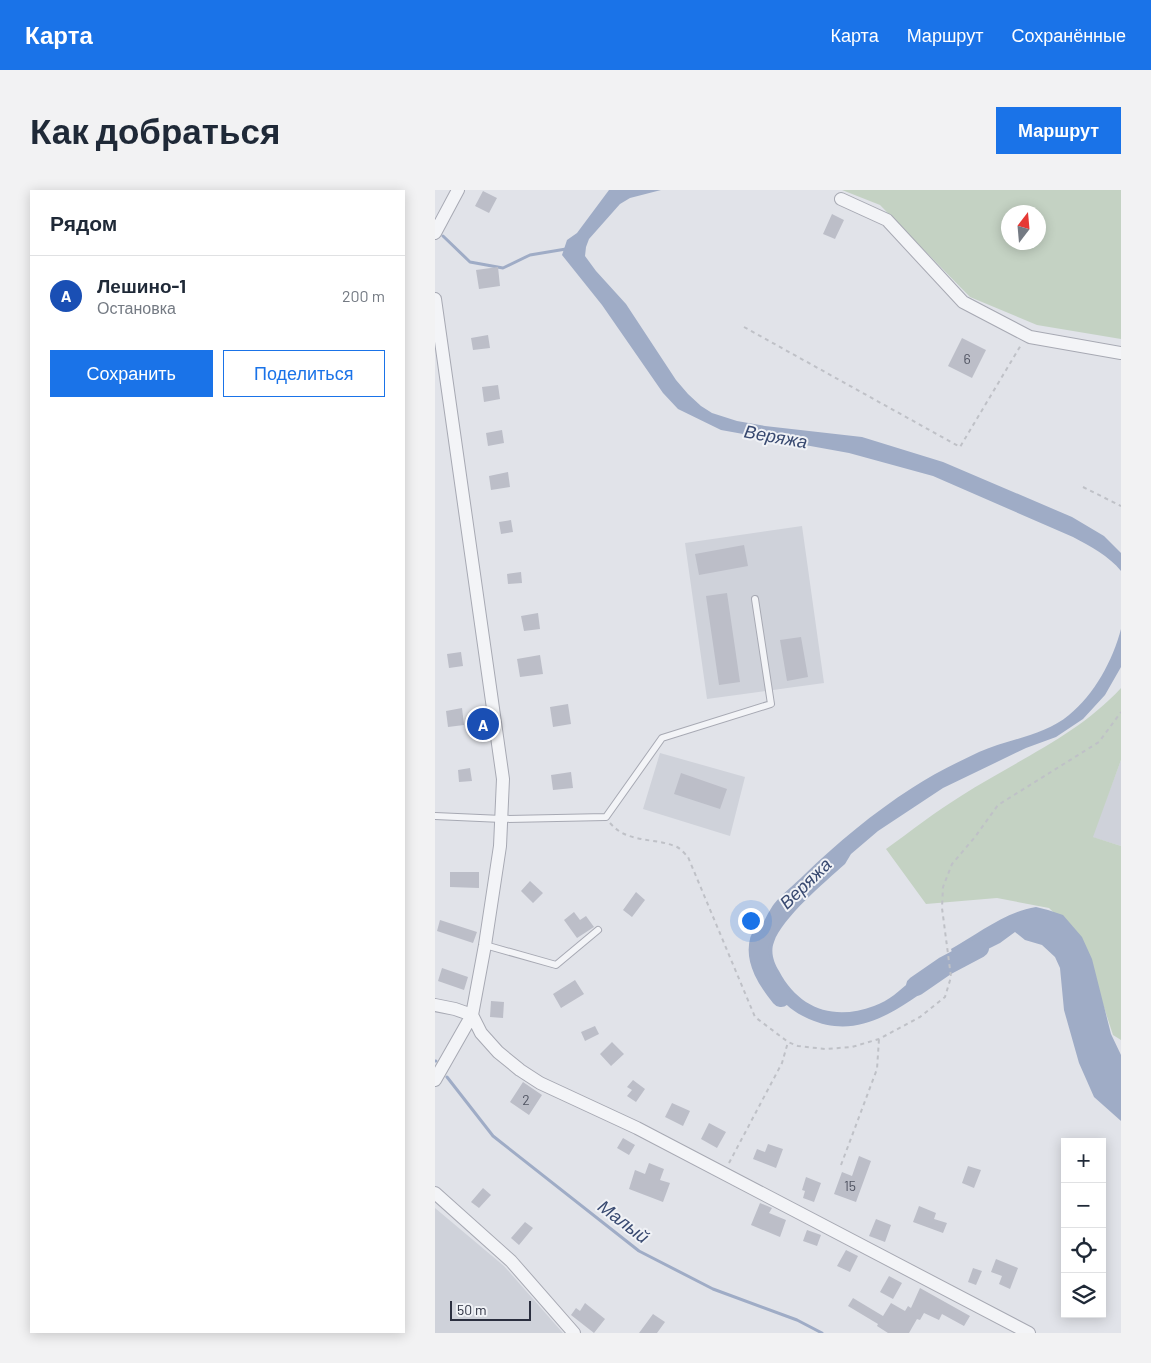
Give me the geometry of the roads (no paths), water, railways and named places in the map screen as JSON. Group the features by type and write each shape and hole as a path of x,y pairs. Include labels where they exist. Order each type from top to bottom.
{"street":[{"path":"435,232 458,190"},
{"path":"841,199 887,220 963,302 1030,337 1121,353"},
{"path":"435,299 437,337 503,780 500,846 472,1015 435,1080"},
{"path":"435,1005 472,1015 481,1033 498,1052 540,1083 637,1128 1029,1333"},
{"path":"435,1194 511,1261 574,1333"}],"lane":[{"path":"435,816 502,819 606,817 662,738 771,704 755,599"},
{"path":"485,945 556,966 598,930"}],"water":[{"path":"609,190 661,190 630,198 620,204 589,239 585,256 626,304 676,380 701,406 712,413 737,421 862,437 943,462 1072,517 1104,536 1121,553 1121,571 1105,556 1073,537 933,476 849,453 721,430 678,409 663,393 602,305 562,255 567,240 577,233"},
{"path":"1121,629 1121,667 1105,695 1083,719 1056,737 1026,748 943,788 878,831 851,854 845,864 795,912 779,932 773,946 774,961 787,984 807,1003 832,1012 859,1010 879,1004 937,964 942,979 895,1010 863,1024 846,1026 828,1025 795,1012 780,998 765,974 757,953 757,941 761,928 777,900 829,851 883,808 920,783 979,752 1037,733 1069,715 1087,697 1108,665"},
{"path":"1036,907 1063,915 1082,937 1092,959 1111,1034 1121,1055 1121,1121 1094,1097 1079,1063 1064,1010 1060,968 1055,957 1042,945 1025,940 1015,932 1000,943 956,965 951,949 992,924 1013,914"}],"waterway":[{"path":"443,236 470,262 503,268 530,255 566,249"},
{"name":"Веряжа","path":"760,940 759,956 761,963 767,978 781,997"},
{"name":"Веряжа","path":"916,986 945,966 979,948"},
{"name":"Малый","path":"447,1077 493,1136 639,1251 713,1289 797,1320 822,1333"}],"place":[{"name":"Лешино-1","path":"483,724"}]}
